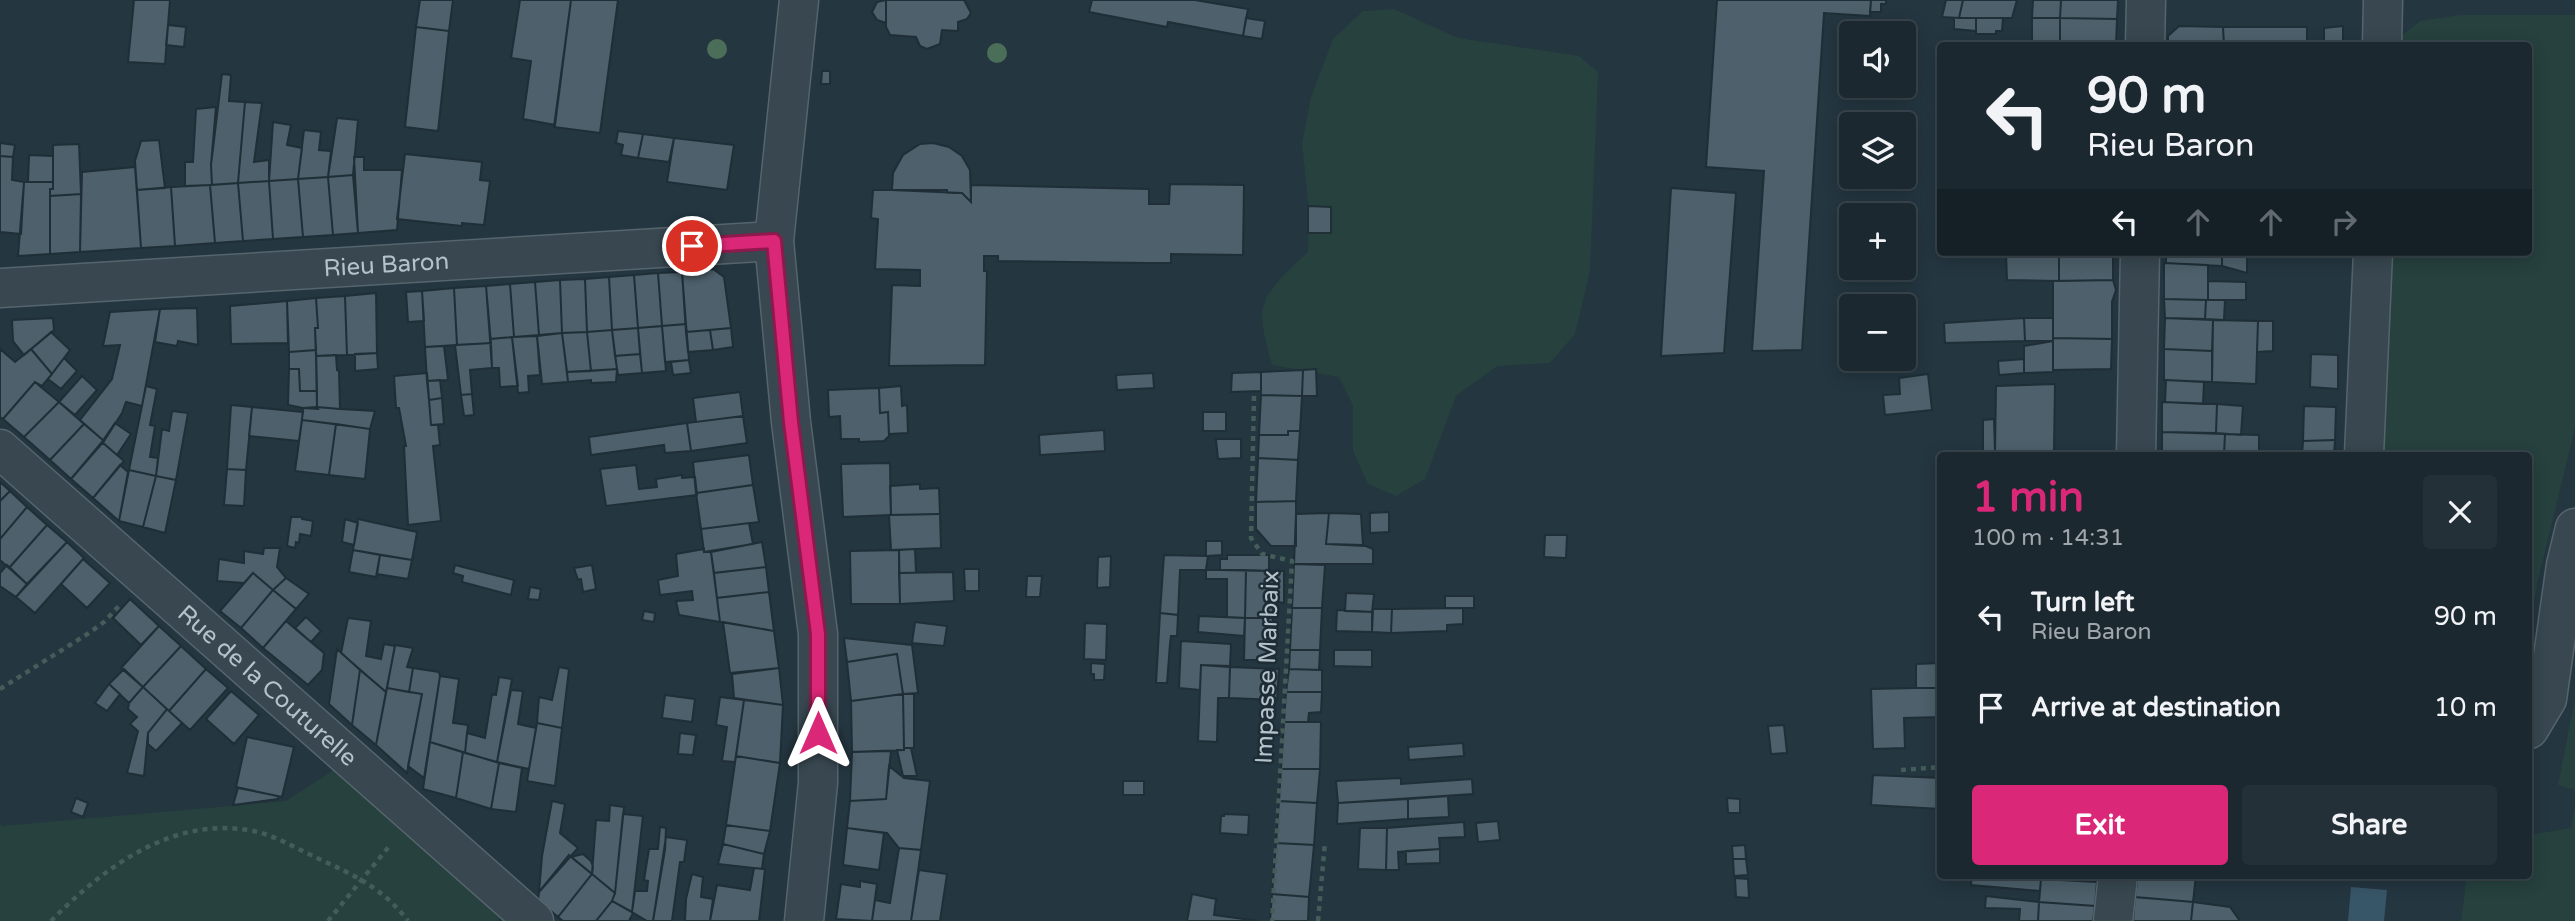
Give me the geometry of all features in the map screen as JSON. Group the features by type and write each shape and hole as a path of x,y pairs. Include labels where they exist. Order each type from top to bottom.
{"street":[{"path":"799,0 774,241 791,422 818,634 818,783 804,921"},
{"path":"2145,42 2146,0"},
{"path":"2382,42 2383,0"},
{"name":"Rieu Baron","path":"0,288 774,241"},
{"path":"2136,452 2140,256"},
{"path":"2364,452 2373,256"},
{"name":"Rue de la Couturelle","path":"0,449 534,921"},
{"path":"2532,724 2547,699 2566,565 2575,528"},
{"path":"2113,921 2118,879"}],"path":[{"name":"Impasse Marbaix","path":"1254,396 1251,538 1262,554 1292,561 1272,921"},
{"path":"0,689 104,622 145,578"},
{"path":"1901,770 1937,767"},
{"path":"328,921 415,817"},
{"path":"51,921 76,895 130,855 158,841 191,832 222,829 253,831 362,879 393,901 408,921"},
{"path":"1318,921 1325,842"}],"green space":[{"path":"1394,9 1458,38 1579,56 1598,72 1590,271 1575,334 1550,363 1497,366 1456,396 1425,479 1396,496 1368,484 1353,451 1353,405 1339,377 1272,365 1262,318 1262,310 1271,290 1308,252 1309,210 1302,143 1311,97 1333,39 1363,11"},
{"path":"2460,15 2575,15 2575,428 2538,580 2532,617 2532,452 2379,452 2384,256 2532,256 2532,42 2395,42 2420,21"},
{"path":"2575,698 2575,790 2558,785"},
{"path":"351,759 513,903 497,921 0,921 0,824 2,826 286,801"},
{"path":"2575,807 2575,921 2461,921 2466,879 2532,879 2532,834 2571,828"}],"water":[{"path":"2351,887 2387,890 2384,921 2348,921"}],"building":[{"path":"134,0 170,0 165,64 128,62"},
{"path":"420,0 453,0 449,31 416,27"},
{"path":"520,0 571,0 555,125 523,119 531,61 511,58"},
{"path":"571,0 618,0 600,133 554,127"},
{"path":"886,0 964,0 971,13 967,19 958,22 958,31 942,30 940,44 927,49 920,46 916,37 890,35 886,27"},
{"path":"886,0 886,23 877,20 872,12 877,2"},
{"path":"1092,0 1195,0 1248,9 1243,36 1168,22 1167,27 1089,12"},
{"path":"1717,0 1871,0 1870,16 1824,13 1802,350 1752,351 1764,171 1706,167"},
{"path":"1871,0 1886,0 1886,4 1881,4 1881,12 1870,12"},
{"path":"1946,0 1963,0 1959,18 1942,17"},
{"path":"1963,0 2017,0 2012,18 1959,18"},
{"path":"2033,0 2061,0 2060,18 2032,18"},
{"path":"2061,0 2118,0 2117,19 2060,18"},
{"path":"1246,18 1265,21 1262,39 1243,36"},
{"path":"1954,18 1976,18 1976,31 1954,29"},
{"path":"1976,18 2003,18 2002,31 1996,31 1996,34 1976,34"},
{"path":"2032,18 2060,18 2060,42 2032,41"},
{"path":"2060,18 2117,19 2116,42 2060,42"},
{"path":"168,25 186,27 184,47 166,45"},
{"path":"2179,26 2223,27 2224,42 2168,42 2168,36"},
{"path":"2343,26 2343,42 2324,42 2324,28"},
{"path":"416,27 449,31 438,131 405,127"},
{"path":"2223,27 2307,27 2307,42 2224,42"},
{"path":"822,71 830,71 830,84 821,84"},
{"path":"222,74 231,75 229,101 245,102 238,183 212,185 211,165"},
{"path":"245,102 262,103 254,162 269,160 269,181 238,183"},
{"path":"216,107 212,185 185,186 185,162 193,162 196,109"},
{"path":"337,118 358,120 353,175 328,177"},
{"path":"273,122 291,125 287,145 302,148 298,179 269,181"},
{"path":"304,130 321,132 319,150 331,151 328,177 298,179"},
{"path":"618,131 643,134 638,158 621,155 623,145 616,143"},
{"path":"643,134 674,138 669,162 638,158"},
{"path":"674,138 734,145 727,190 667,182"},
{"path":"159,140 165,188 137,190 135,161 141,141"},
{"path":"0,143 15,145 13,157 0,156"},
{"path":"933,143 949,147 962,156 970,170 971,202 962,193 892,190 893,173 903,155 920,144"},
{"path":"79,144 81,194 50,196 50,189 53,189 53,145"},
{"path":"405,154 482,162 480,180 490,181 484,225 462,223 462,226 397,219"},
{"path":"29,155 53,156 53,182 28,182"},
{"path":"0,156 13,157 12,180 24,182 21,234 0,232"},
{"path":"354,157 364,157 364,170 402,170 397,230 358,233"},
{"path":"135,167 141,248 80,252 82,172"},
{"path":"353,175 358,233 333,235 328,177"},
{"path":"328,177 333,235 303,237 298,179"},
{"path":"298,179 303,237 273,239 269,181"},
{"path":"269,181 273,239 243,241 238,183"},
{"path":"24,182 53,182 53,189 50,189 50,254 18,256"},
{"path":"238,183 243,241 215,243 210,185"},
{"path":"1170,184 1244,185 1243,255 1171,254 1171,263 998,261 998,256 984,256 984,271 987,271 985,365 889,366 892,285 920,286 920,270 875,269 878,219 871,218 873,190 947,190 947,193 962,193 971,202 971,185 1149,189 1149,204 1169,204"},
{"path":"210,185 215,243 175,246 171,187"},
{"path":"171,187 175,246 141,248 137,190"},
{"path":"1671,188 1736,193 1724,353 1661,356"},
{"path":"81,194 80,252 50,254 50,196"},
{"path":"1308,206 1331,207 1331,233 1308,233"},
{"path":"2006,256 2059,256 2059,281 2007,280"},
{"path":"2059,256 2113,256 2113,280 2059,281"},
{"path":"2166,256 2222,256 2222,266 2166,263"},
{"path":"2222,256 2247,256 2247,273 2222,266"},
{"path":"2164,263 2208,265 2208,300 2164,299"},
{"path":"713,269 724,277 731,328 686,332 682,272"},
{"path":"682,272 686,324 662,326 658,273"},
{"path":"658,273 662,326 638,328 634,275"},
{"path":"634,275 638,328 612,330 609,277"},
{"path":"609,277 612,330 587,332 585,279"},
{"path":"585,279 587,332 562,333 560,280"},
{"path":"560,280 562,333 539,335 535,282"},
{"path":"2113,280 2116,290 2112,302 2112,339 2053,338 2053,281"},
{"path":"2208,281 2246,282 2246,300 2208,300"},
{"path":"535,282 539,335 514,337 510,284"},
{"path":"510,284 514,337 490,339 486,286"},
{"path":"486,286 491,343 457,345 454,288"},
{"path":"454,288 457,345 425,347 422,291"},
{"path":"422,291 424,321 408,322 406,292"},
{"path":"376,293 377,353 347,355 345,296"},
{"path":"345,296 347,355 316,356 316,298"},
{"path":"316,298 316,350 289,352 287,301"},
{"path":"2164,299 2206,300 2205,319 2165,318"},
{"path":"2206,300 2225,300 2224,320 2205,319"},
{"path":"287,301 288,343 231,344 230,306"},
{"path":"197,308 198,345 178,341 177,346 155,342 160,309"},
{"path":"160,309 142,406 126,402 104,441 80,420 112,379 120,345 103,346 110,312"},
{"path":"53,318 54,330 24,355 13,341 12,320"},
{"path":"2024,318 2053,318 2053,341 2025,341"},
{"path":"2024,318 2025,341 1945,343 1944,323"},
{"path":"2165,318 2213,320 2212,351 2164,349"},
{"path":"2213,320 2258,321 2256,384 2212,382"},
{"path":"2258,321 2273,321 2273,351 2257,352"},
{"path":"686,324 689,360 665,362 662,326"},
{"path":"662,326 666,371 642,373 638,328"},
{"path":"638,328 640,354 615,356 612,330"},
{"path":"731,328 733,347 713,350 710,330"},
{"path":"612,330 617,369 591,371 587,332"},
{"path":"710,330 713,350 688,352 686,332"},
{"path":"51,332 70,350 52,374 31,349"},
{"path":"587,332 591,371 567,372 562,333"},
{"path":"562,333 568,382 542,384 537,336"},
{"path":"537,336 540,375 528,376 529,392 518,393 512,337"},
{"path":"512,337 518,386 500,387 499,368 492,368 490,339"},
{"path":"2053,338 2112,339 2111,369 2053,370"},
{"path":"2053,341 2053,372 2024,373 2024,346"},
{"path":"491,343 492,368 470,370 472,394 461,395 455,345"},
{"path":"444,346 448,380 427,381 425,347"},
{"path":"0,349 15,362 31,349 52,374 42,386 35,382 3,419 0,417"},
{"path":"2164,349 2212,351 2212,382 2164,380"},
{"path":"316,350 317,391 300,391 299,369 289,369 289,352"},
{"path":"377,353 378,369 355,371 355,354"},
{"path":"640,354 642,373 618,375 615,356"},
{"path":"2311,354 2338,355 2338,389 2310,387"},
{"path":"336,355 340,409 317,407 316,356"},
{"path":"64,358 77,371 61,389 48,379"},
{"path":"2024,359 2024,373 1999,375 1998,361"},
{"path":"689,360 691,373 673,375 671,362"},
{"path":"289,369 299,369 300,391 317,391 317,407 288,405"},
{"path":"617,369 616,382 568,382 567,372"},
{"path":"1316,369 1317,396 1302,396 1303,370"},
{"path":"1303,370 1302,396 1261,395 1261,372"},
{"path":"1261,372 1261,391 1231,392 1232,373"},
{"path":"427,373 431,425 438,425 440,445 433,446 441,521 408,525 406,446 399,408 396,408 394,376"},
{"path":"1153,373 1154,388 1117,390 1116,375"},
{"path":"1928,374 1932,410 1885,415 1883,395 1900,394 1899,378"},
{"path":"82,376 97,390 75,415 59,402"},
{"path":"440,380 442,398 429,400 427,381"},
{"path":"2166,380 2204,382 2203,404 2165,402"},
{"path":"35,382 59,402 24,437 3,419"},
{"path":"2055,384 2054,451 1995,452 1996,386"},
{"path":"146,386 157,389 150,425 155,426 150,457 158,458 156,476 129,470"},
{"path":"901,386 902,406 907,405 908,433 889,434 888,412 880,413 879,388"},
{"path":"879,388 880,413 888,412 889,436 884,441 859,442 859,439 841,439 840,416 829,417 828,390"},
{"path":"740,392 743,416 696,422 693,398"},
{"path":"472,394 474,415 464,416 461,395"},
{"path":"1261,395 1302,396 1300,431 1288,431 1288,435 1259,435"},
{"path":"442,398 444,424 431,425 429,400"},
{"path":"59,402 84,424 50,460 24,437"},
{"path":"2162,402 2217,404 2216,433 2162,432"},
{"path":"2217,404 2243,406 2241,435 2216,433"},
{"path":"231,405 252,407 246,470 227,469"},
{"path":"2304,406 2336,407 2335,440 2303,441"},
{"path":"252,407 303,412 299,441 249,436"},
{"path":"317,407 375,411 370,429 302,420 303,408 318,409"},
{"path":"172,411 188,413 176,480 156,476 162,429 169,431"},
{"path":"1203,412 1226,412 1226,431 1203,431"},
{"path":"743,416 747,443 691,451 687,423"},
{"path":"1994,419 1995,451 1983,451 1983,420"},
{"path":"302,420 336,424 329,475 295,471"},
{"path":"115,423 131,434 117,455 102,442"},
{"path":"687,423 691,451 665,453 664,445 591,455 589,437"},
{"path":"84,424 104,441 71,479 50,460"},
{"path":"336,424 370,429 365,479 329,475"},
{"path":"1104,430 1105,451 1040,455 1039,435"},
{"path":"1288,431 1300,431 1298,460 1258,458 1259,435 1288,435"},
{"path":"2162,432 2225,434 2224,452 2162,452"},
{"path":"2225,434 2259,435 2259,452 2224,452"},
{"path":"1216,439 1241,439 1241,458 1218,459"},
{"path":"2335,440 2334,452 2302,452 2303,441"},
{"path":"102,442 124,461 93,498 71,479"},
{"path":"749,455 753,485 696,493 693,462"},
{"path":"1258,458 1298,460 1296,501 1256,502"},
{"path":"890,463 891,515 843,517 841,464"},
{"path":"120,465 128,472 119,521 93,498"},
{"path":"636,465 639,489 657,487 656,479 682,475 682,478 695,477 697,495 606,506 600,469"},
{"path":"227,469 246,470 244,506 224,505"},
{"path":"129,470 156,476 143,527 119,521"},
{"path":"156,476 176,480 165,533 143,527"},
{"path":"0,482 10,491 0,501"},
{"path":"920,484 920,489 939,488 940,514 891,515 890,486"},
{"path":"753,485 759,522 701,529 696,493"},
{"path":"10,491 27,507 0,539 0,501"},
{"path":"1296,501 1296,546 1271,546 1256,529 1256,502"},
{"path":"27,507 47,525 9,568 0,560 0,539"},
{"path":"1389,512 1389,532 1370,533 1370,513"},
{"path":"1329,513 1326,544 1366,546 1373,549 1373,564 1294,564 1296,514"},
{"path":"1329,513 1361,514 1363,545 1326,544"},
{"path":"940,514 941,548 891,550 889,515"},
{"path":"291,517 313,521 311,536 300,534 295,548 287,546"},
{"path":"345,519 358,523 354,545 342,542"},
{"path":"358,519 417,532 412,560 353,550"},
{"path":"749,523 753,544 704,552 701,529"},
{"path":"47,525 67,542 27,584 9,568"},
{"path":"1545,535 1567,535 1566,558 1544,557"},
{"path":"1206,541 1222,541 1222,555 1208,556 1206,570 1180,570 1178,615 1160,613 1164,555 1206,556"},
{"path":"67,542 84,558 35,613 16,597"},
{"path":"762,542 766,567 714,573 711,552"},
{"path":"264,548 280,548 277,567 286,578 273,590 253,573 244,583 217,581 219,559 244,563 244,551 263,554"},
{"path":"704,549 704,552 711,552 720,622 679,615 676,601 693,600 692,591 660,595 658,580 678,576 676,554"},
{"path":"915,549 916,573 899,573 899,550"},
{"path":"353,550 380,555 376,577 349,572"},
{"path":"899,550 900,604 851,604 850,551"},
{"path":"380,555 412,560 408,579 377,574"},
{"path":"1227,555 1269,555 1269,571 1220,570 1220,559 1227,559"},
{"path":"1111,556 1110,587 1097,588 1098,557"},
{"path":"83,559 110,583 87,608 61,584"},
{"path":"1294,564 1325,565 1322,608 1292,608"},
{"path":"7,565 27,584 16,597 0,586 0,573"},
{"path":"455,565 514,580 511,595 462,582 463,576 453,573"},
{"path":"592,565 596,589 583,592 581,579 578,580 574,568"},
{"path":"766,567 769,592 717,598 714,573"},
{"path":"964,569 979,569 979,591 965,591"},
{"path":"1206,570 1246,570 1245,618 1227,617 1227,579 1206,579"},
{"path":"1246,570 1274,571 1273,618 1245,618"},
{"path":"1274,571 1284,571 1284,603 1274,601"},
{"path":"953,572 954,601 900,604 899,573"},
{"path":"253,573 273,590 241,628 220,611"},
{"path":"1027,576 1042,576 1040,597 1026,597"},
{"path":"286,578 309,594 296,609 273,590"},
{"path":"530,587 541,589 539,600 528,599"},
{"path":"273,590 296,609 263,648 241,628"},
{"path":"769,592 774,631 720,622 717,598"},
{"path":"1346,593 1374,594 1372,612 1345,611"},
{"path":"1445,596 1474,596 1474,608 1445,608"},
{"path":"130,599 159,626 141,645 113,618"},
{"path":"1292,608 1322,608 1320,650 1290,650"},
{"path":"1463,608 1463,624 1447,625 1447,631 1391,633 1392,609"},
{"path":"1373,609 1392,609 1391,633 1372,632"},
{"path":"1337,610 1372,612 1372,632 1336,631"},
{"path":"644,611 655,613 654,622 642,620"},
{"path":"1160,613 1178,615 1177,636 1171,636 1167,683 1156,683"},
{"path":"1199,616 1245,618 1244,636 1198,632"},
{"path":"306,617 321,631 311,642 295,628"},
{"path":"348,618 371,621 366,656 381,659 384,644 395,646 386,692 341,653"},
{"path":"1245,618 1273,618 1272,660 1244,660"},
{"path":"286,621 324,653 322,670 308,685 263,648"},
{"path":"723,622 774,631 779,668 730,673"},
{"path":"915,622 947,626 944,646 912,643"},
{"path":"1085,623 1107,624 1106,660 1084,659"},
{"path":"159,626 181,646 143,687 121,668"},
{"path":"844,638 912,645 918,693 903,694 897,654 847,662"},
{"path":"1181,641 1231,644 1230,666 1201,665 1200,690 1179,688"},
{"path":"395,645 413,648 407,667 413,668 409,692 387,688"},
{"path":"181,646 206,669 169,711 143,687"},
{"path":"337,649 360,670 352,725 329,704"},
{"path":"1290,650 1320,650 1319,670 1289,669"},
{"path":"1334,650 1372,650 1372,667 1334,666"},
{"path":"897,654 903,694 851,701 847,662"},
{"path":"1091,663 1105,664 1104,680 1094,680"},
{"path":"1937,663 1937,688 1916,688 1916,664"},
{"path":"1201,665 1230,667 1229,698 1218,698 1217,742 1198,741"},
{"path":"559,667 569,669 562,728 537,723 539,697 552,700"},
{"path":"1230,667 1279,669 1277,700 1229,698"},
{"path":"413,668 439,672 440,676 424,778 408,766 422,694 409,692"},
{"path":"779,668 783,705 734,698 732,674"},
{"path":"124,669 143,687 129,703 109,684"},
{"path":"206,669 228,688 190,730 169,711"},
{"path":"1289,669 1322,670 1322,692 1286,692"},
{"path":"360,670 386,692 376,745 352,725"},
{"path":"440,676 459,679 453,723 468,725 465,753 430,742"},
{"path":"499,677 512,679 497,762 465,753 467,733 485,738 492,694 496,695"},
{"path":"109,684 120,694 107,711 95,703"},
{"path":"143,687 167,709 148,733 144,776 127,773 138,731 130,724 137,717 128,709 129,703"},
{"path":"387,688 422,694 407,773 376,745"},
{"path":"1937,688 1937,717 1904,718 1905,748 1873,749 1871,689"},
{"path":"511,690 523,691 518,724 536,728 529,769 497,762"},
{"path":"231,691 259,715 234,744 206,719"},
{"path":"1286,692 1322,692 1321,712 1309,713 1308,722 1284,722"},
{"path":"903,694 904,750 852,752 851,701"},
{"path":"903,694 914,694 914,748 904,748"},
{"path":"665,695 695,699 692,722 662,718"},
{"path":"720,697 744,700 735,762 722,761 727,727 716,725"},
{"path":"744,700 783,705 780,763 736,756"},
{"path":"167,709 182,723 156,751 148,744 148,733"},
{"path":"1284,722 1321,722 1320,769 1281,769"},
{"path":"537,723 562,728 555,786 527,781"},
{"path":"1784,725 1787,753 1771,754 1768,726"},
{"path":"680,733 696,735 693,755 678,754"},
{"path":"247,737 294,747 282,797 236,787"},
{"path":"430,742 463,752 456,798 423,789"},
{"path":"1463,743 1464,756 1409,760 1408,747"},
{"path":"911,748 917,776 903,776 897,750"},
{"path":"891,751 886,799 850,801 852,752"},
{"path":"463,752 499,763 491,809 456,798"},
{"path":"736,756 780,763 770,831 726,825"},
{"path":"499,763 522,768 516,812 491,809"},
{"path":"889,766 904,778 930,781 921,850 899,848 887,833 847,828 850,801 886,799"},
{"path":"1281,769 1320,769 1317,803 1279,801"},
{"path":"1873,775 1937,778 1937,809 1871,805"},
{"path":"1401,778 1401,784 1472,779 1473,794 1338,803 1336,781"},
{"path":"1123,781 1144,781 1144,795 1123,795"},
{"path":"238,788 278,796 278,799 233,805"},
{"path":"1448,796 1449,817 1408,819 1408,799"},
{"path":"76,798 88,803 83,817 71,812"},
{"path":"1727,798 1740,799 1740,813 1728,813"},
{"path":"1408,799 1408,819 1337,824 1338,803"},
{"path":"552,801 565,804 560,833 578,848 539,892 542,856"},
{"path":"1279,801 1317,803 1314,845 1276,843"},
{"path":"610,805 624,807 615,893 592,874 596,820 609,821"},
{"path":"623,814 643,816 632,912 612,901"},
{"path":"1249,815 1248,835 1220,833 1221,816"},
{"path":"1498,821 1500,840 1478,842 1476,823"},
{"path":"1464,822 1465,837 1439,838 1440,849 1398,852 1399,870 1386,870 1387,828"},
{"path":"726,825 770,831 764,854 723,844"},
{"path":"660,827 666,828 665,850 653,921 647,921 632,912 635,891 647,891 648,881 644,880 649,849 658,849"},
{"path":"847,828 884,833 879,870 843,865"},
{"path":"1360,828 1387,828 1386,870 1358,869"},
{"path":"666,837 687,840 684,862 680,862 672,921 653,921"},
{"path":"1276,843 1314,845 1309,897 1272,894"},
{"path":"723,844 764,854 762,869 718,864"},
{"path":"1745,845 1746,859 1733,859 1732,846"},
{"path":"899,848 921,850 911,921 872,921 875,900 890,903"},
{"path":"1440,849 1440,863 1406,864 1406,851"},
{"path":"583,854 591,861 592,874 571,857"},
{"path":"569,855 592,874 558,917 538,900 539,892"},
{"path":"1733,859 1746,859 1748,875 1734,876"},
{"path":"754,868 765,869 759,921 710,921 717,885 750,890"},
{"path":"919,870 947,874 940,921 911,921"},
{"path":"592,874 615,893 612,901 596,921 563,921 558,917"},
{"path":"692,874 703,877 701,897 713,899 710,921 685,921 686,899"},
{"path":"1735,878 1748,879 1749,898 1736,897"},
{"path":"1972,879 2041,879 2040,891 1971,885"},
{"path":"2041,879 2097,879 2097,882"},
{"path":"2041,879 2097,882 2095,906 2039,902"},
{"path":"2137,879 2196,879 2193,902 2135,897"},
{"path":"860,881 877,884 872,921 836,919 841,884 860,887"},
{"path":"1192,894 1216,899 1214,915 1258,921 1187,921"},
{"path":"1272,894 1309,897 1308,921 1270,921"},
{"path":"1986,896 2039,902 2038,921 2019,921 2020,909 1985,908"},
{"path":"2135,897 2193,902 2191,921 2133,921"},
{"path":"612,901 633,913 629,921 596,921"},
{"path":"2039,902 2095,906 2093,921 2038,921"},
{"path":"2193,902 2230,907 2240,921 2191,921"}],"route":[{"path":"692,246 774,241 791,422 818,634 818,733"}]}
